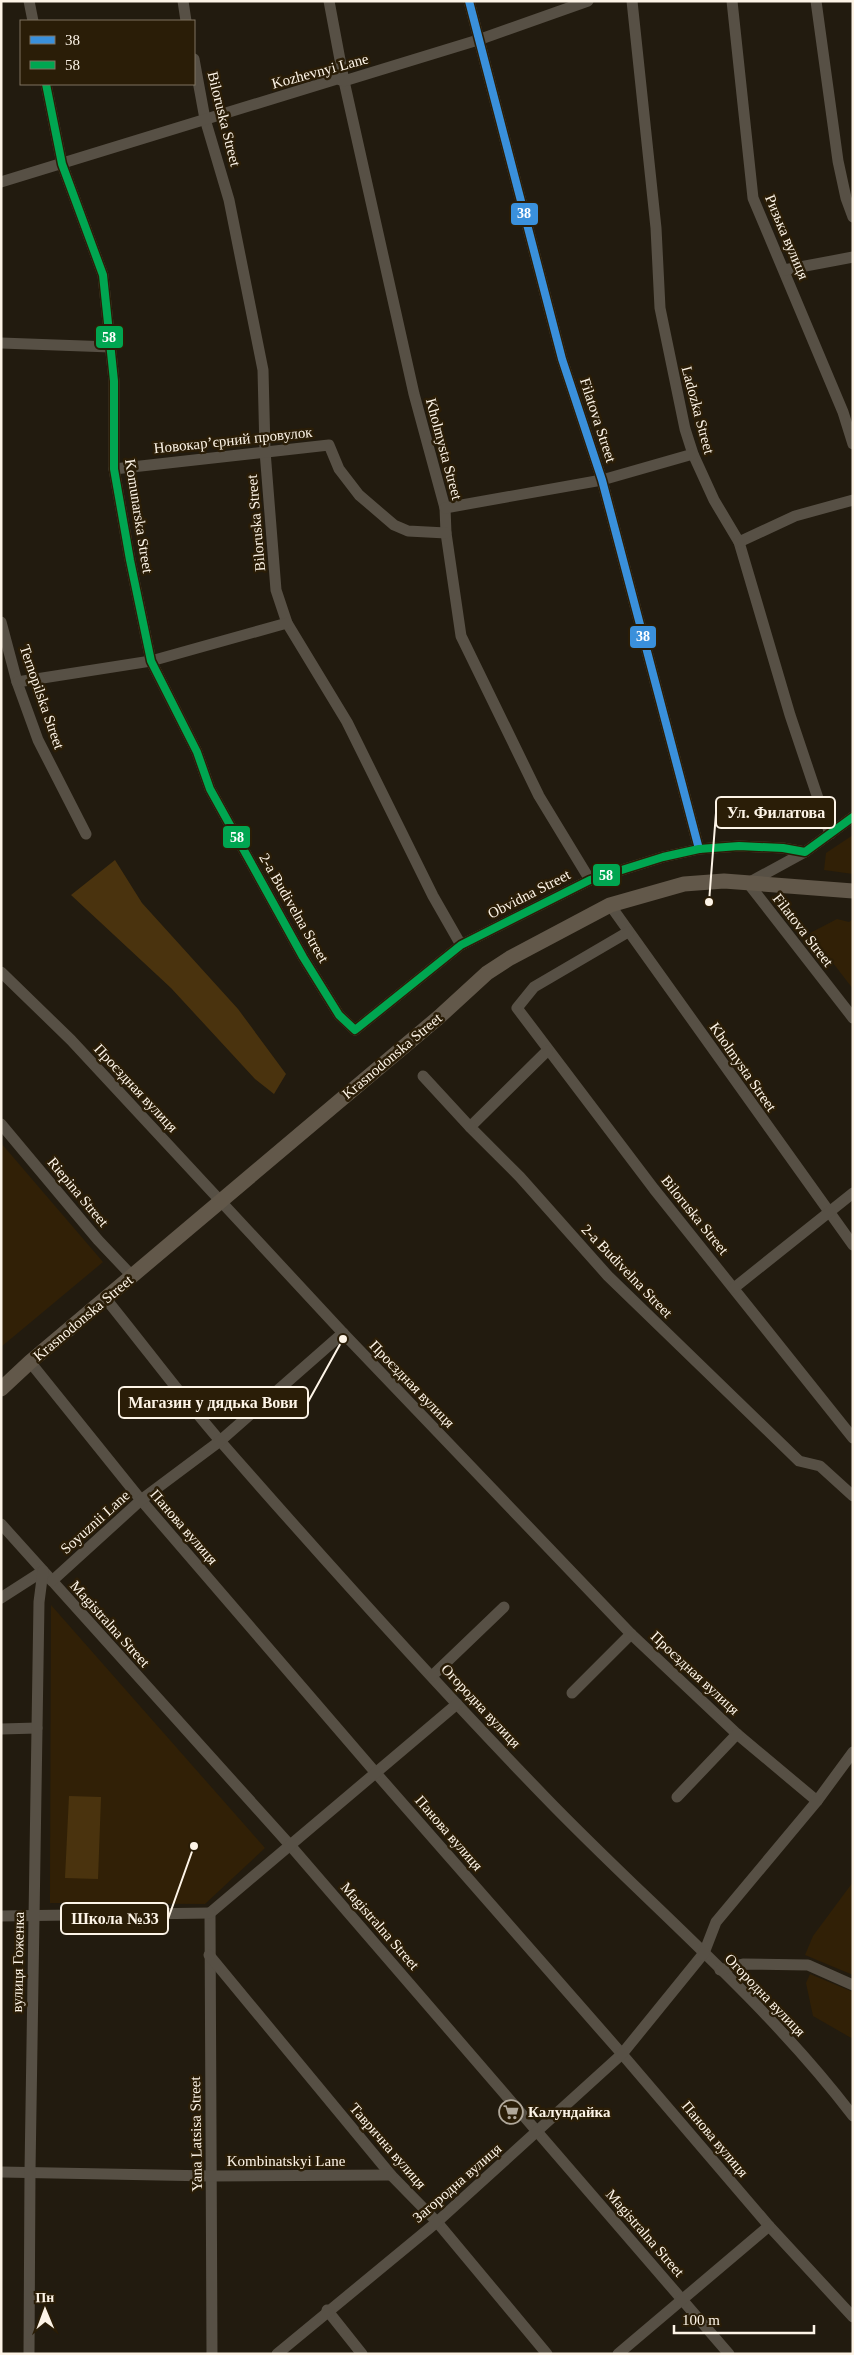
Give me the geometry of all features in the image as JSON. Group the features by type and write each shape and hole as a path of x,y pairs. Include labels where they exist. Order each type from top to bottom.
{"main road":[{"name":"Krasnodonska Street","path":"3,1386 439,1017 487,973 510,958 610,905 684,884 724,881 853,891"}],"street":[{"path":"29,1 33,20"},
{"path":"183,1 186,20"},
{"name":"Kholmysta Street","path":"329,1 344,81 414,394 446,508 446,533 461,636 539,796 590,880"},
{"name":"Filatova Street","path":"469,1 562,359 602,480 699,849"},
{"name":"Kozhevnyi Lane","path":"1,182 338,79 344,81 478,40 588,1"},
{"name":"Ladozka Street","path":"632,1 656,228 660,308 677,394 693,454 714,500 739,542 790,715 830,834"},
{"name":"Ризька вулиця","path":"732,1 753,198 843,412 853,444"},
{"path":"816,1 838,161 846,198 853,217"},
{"name":"Biloruska Street","path":"195,64 205,119 229,200 256,326 263,370 265,451 276,590 287,623 347,722 433,896 462,945"},
{"name":"Komunarska Street","path":"46,85 62,164 103,275 114,381 114,469 130,560 151,661"},
{"path":"784,270 853,257"},
{"path":"1,343 111,347"},
{"name":"Новокар’єрний провулок","path":"114,469 329,445 339,470 359,495 394,525 408,531 446,533"},
{"path":"446,508 602,480 693,454"},
{"path":"739,542 795,516 853,500"},
{"name":"Ternopilska Street","path":"1,622 17,682 38,740 86,834"},
{"path":"17,682 151,661 287,623"},
{"name":"2-a Budivelna Street","path":"151,661 197,752 210,789 303,957 339,1015 355,1030"},
{"path":"748,883 805,852 853,817"},
{"name":"Obvidna Street","path":"355,1030 462,945 590,880 663,857 699,849 739,846 783,848 805,852"},
{"name":"Filatova Street","path":"748,883 853,1018"},
{"name":"Kholmysta Street","path":"610,905 828,1213 853,1245"},
{"name":"Biloruska Street","path":"628,932 534,987 516,1008 654,1189 853,1438"},
{"name":"Проєздная вулиця","path":"1,972 71,1040 343,1334 631,1634 737,1734 817,1801"},
{"path":"470,1127 548,1050"},
{"name":"2-a Budivelna Street","path":"423,1076 520,1177 608,1276 784,1448 799,1461 820,1466 853,1496"},
{"name":"Riepina Street","path":"1,1124 98,1240 133,1277"},
{"path":"734,1288 853,1193"},
{"name":"Огородна вулиця","path":"106,1299 220,1440 457,1704 546,1798 720,1970 821,2074 853,2116"},
{"name":"Soyuznii Lane","path":"52,1581 141,1500 220,1440 343,1334"},
{"name":"Панова вулиця","path":"30,1362 141,1500 375,1772 622,2054 769,2226 853,2317"},
{"name":"Magistralna Street","path":"1,1524 289,1844 730,2354"},
{"path":"1,1598 43,1571"},
{"name":"вулиця Гоженка","path":"29,2354 39,1602 43,1571"},
{"path":"432,1676 504,1607"},
{"path":"572,1693 631,1634"},
{"path":"1,1916 210,1913 289,1844 457,1704"},
{"path":"1,1729 37,1728"},
{"path":"677,1797 737,1734"},
{"name":"Загородна вулиця","path":"276,2354 327,2310 437,2222 622,2054 704,1954 716,1922 817,1801 853,1752"},
{"name":"Yana Latsisa Street","path":"210,1913 212,2354"},
{"name":"Таврична вулиця","path":"210,1955 391,2175 437,2222 547,2354"},
{"path":"720,1970 743,1964 808,1965 853,1985"},
{"name":"Kombinatskyi Lane","path":"1,2172 30,2171 212,2176 391,2175"},
{"path":"618,2354 769,2226"},
{"path":"327,2310 362,2354"}],"shaded area":[{"path":"853,835 853,874 824,870 826,853"},
{"path":"115,860 142,903 238,1009 286,1074 274,1094 255,1079 171,988 71,895"},
{"path":"837,919 849,922 853,919 853,989 810,933"},
{"path":"1,1143 103,1262 1,1347"},
{"path":"51,1605 265,1848 205,1904 50,1903"},
{"path":"69,1796 101,1797 98,1879 65,1878"},
{"path":"853,1882 853,1975 805,1955 813,1936"},
{"path":"810,1974 853,1992 853,2039 813,2016 806,1983"}],"transit line":[{"name":"38","path":"469,1 562,359 602,480 699,849"},
{"name":"58","path":"46,85 62,164 103,275 114,381 114,469 130,560 151,661 197,752 210,789 303,957 339,1015 355,1030 461,945 590,880 663,857 699,849 739,846 783,848 805,852 853,817"}],"place":[{"name":"Ул. Филатова","path":"709,902"},
{"name":"Магазин у дядька Вови","path":"343,1339"},
{"name":"Школа №33","path":"194,1846"},
{"name":"Калундайка","path":"511,2112"}]}
